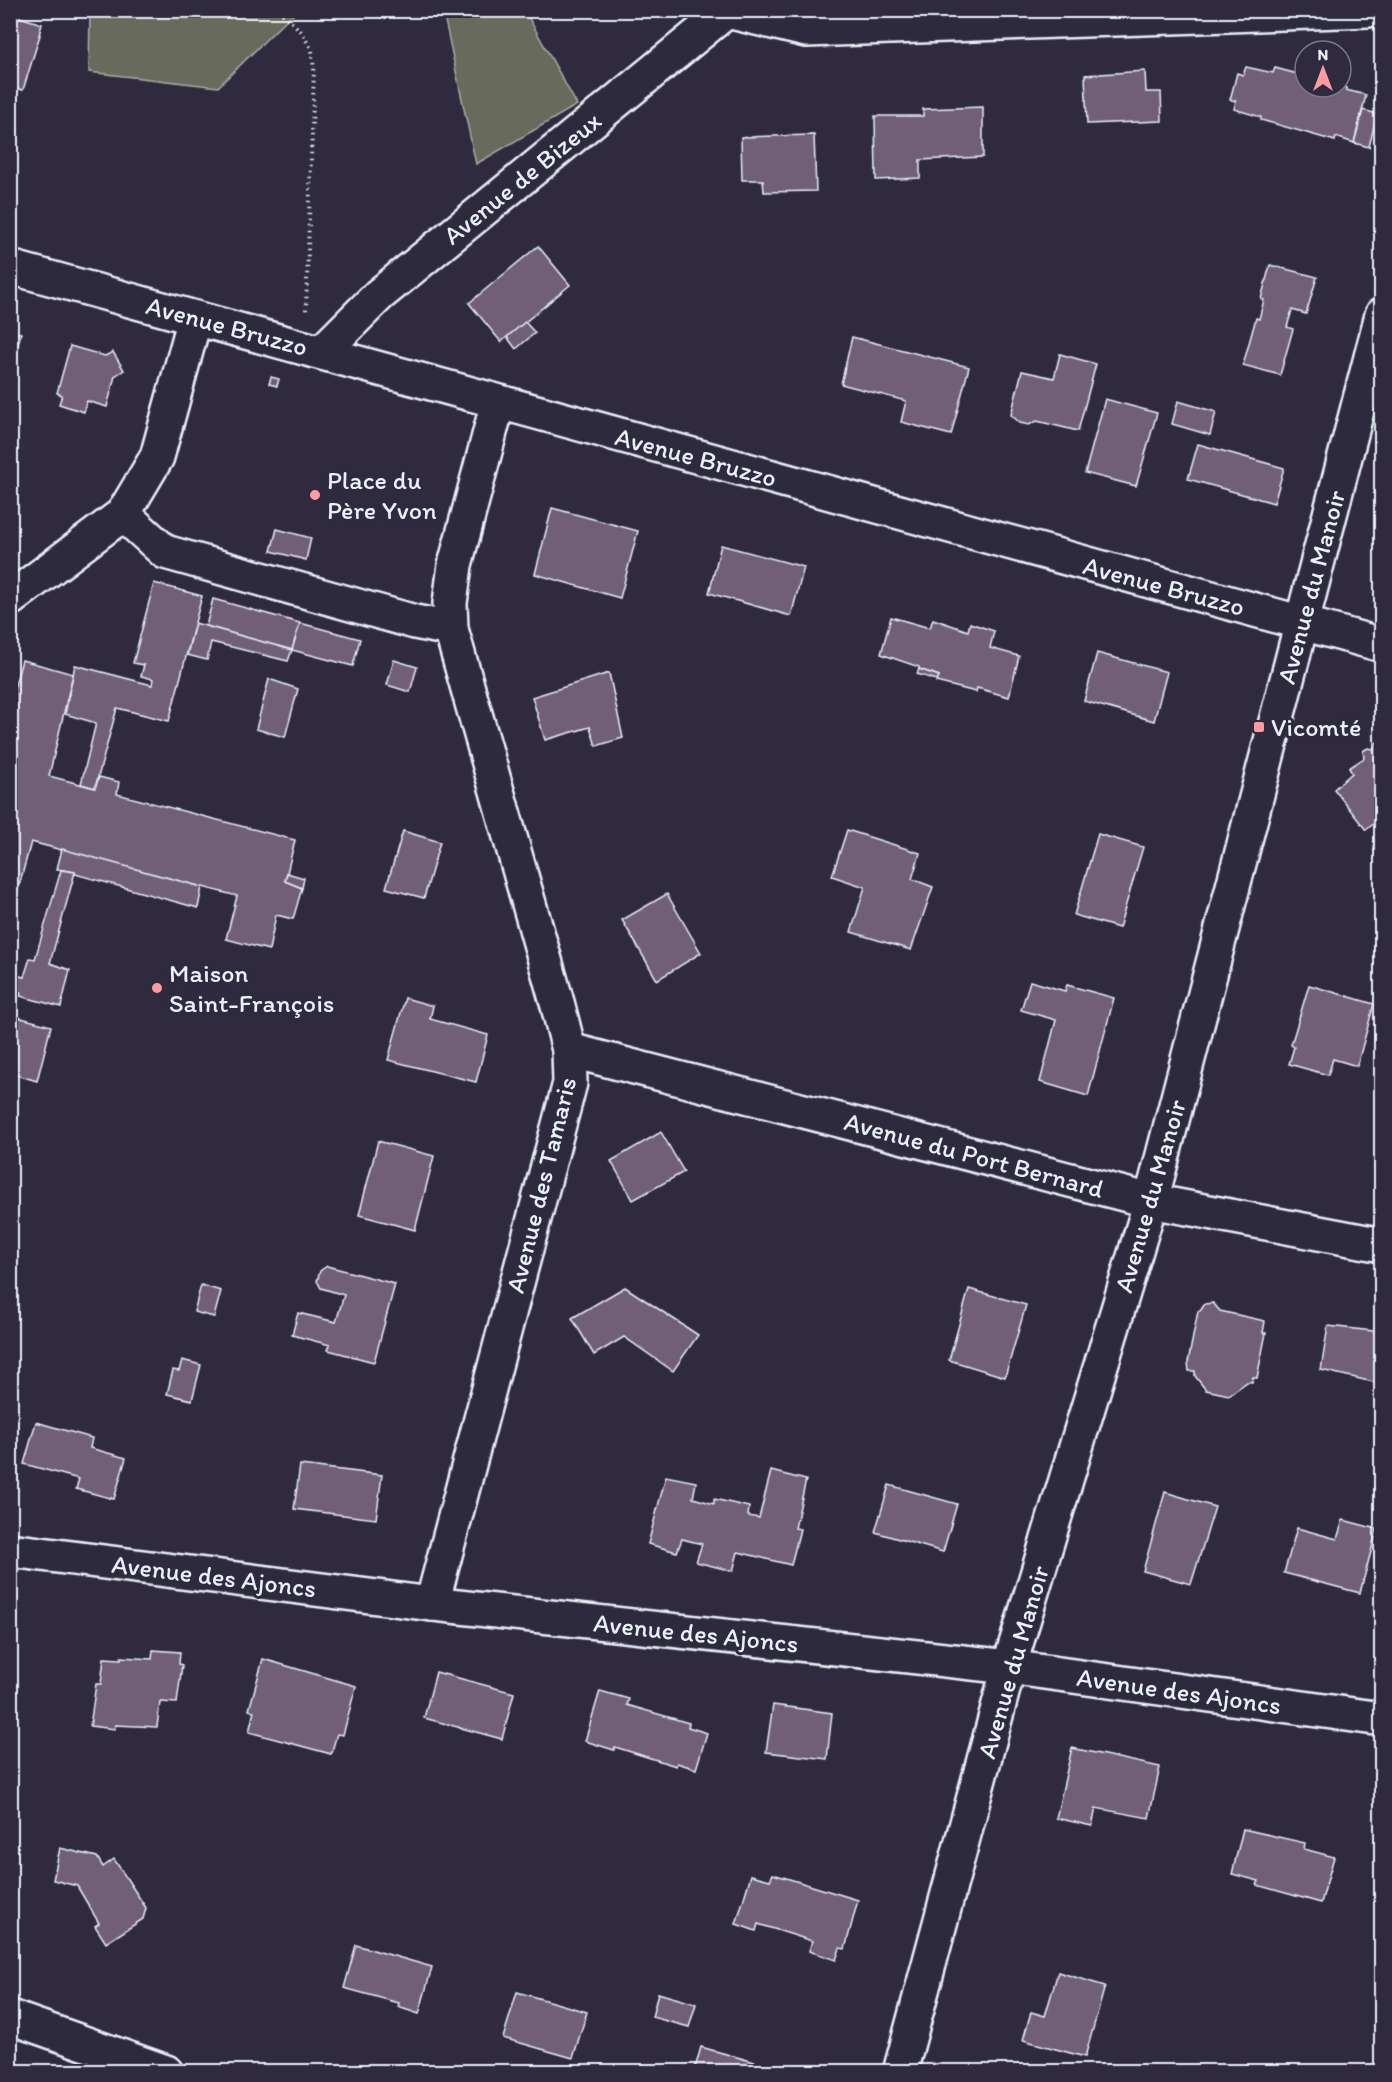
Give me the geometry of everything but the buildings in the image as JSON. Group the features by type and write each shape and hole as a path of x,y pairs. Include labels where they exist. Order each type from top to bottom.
{"street":[{"path":"728,11 806,30 1369,10"},
{"name":"Avenue de Bizeux","path":"314,350 728,11"},
{"name":"Avenue Bruzzo","path":"10,267 1382,645"},
{"name":"Avenue du Manoir","path":"900,2072 1009,1667 1151,1201 1382,315"},
{"path":"10,599 123,514 157,457 195,318"},
{"path":"123,514 165,552 415,622 451,629 450,603 455,565 498,402"},
{"name":"Avenue des Tamaris","path":"432,1604 570,1083 569,1050 451,629"},
{"name":"Avenue du Port Bernard","path":"569,1050 1151,1201 1382,1245"},
{"name":"Avenue des Ajoncs","path":"10,1551 432,1604 1009,1667 1382,1719"},
{"path":"10,2017 166,2072"}],"path":[{"path":"278,10 300,30 312,50 314,70 314,350"}],"green space":[{"path":"90,10 300,11 289,17 218,87 89,72"},
{"path":"427,11 525,11 577,105 476,164 444,16"}],"place":[{"name":"Place du Père Yvon","path":"315,495"},
{"name":"Vicomté","path":"1259,727"},
{"name":"Maison Saint-François","path":"157,988"}]}
